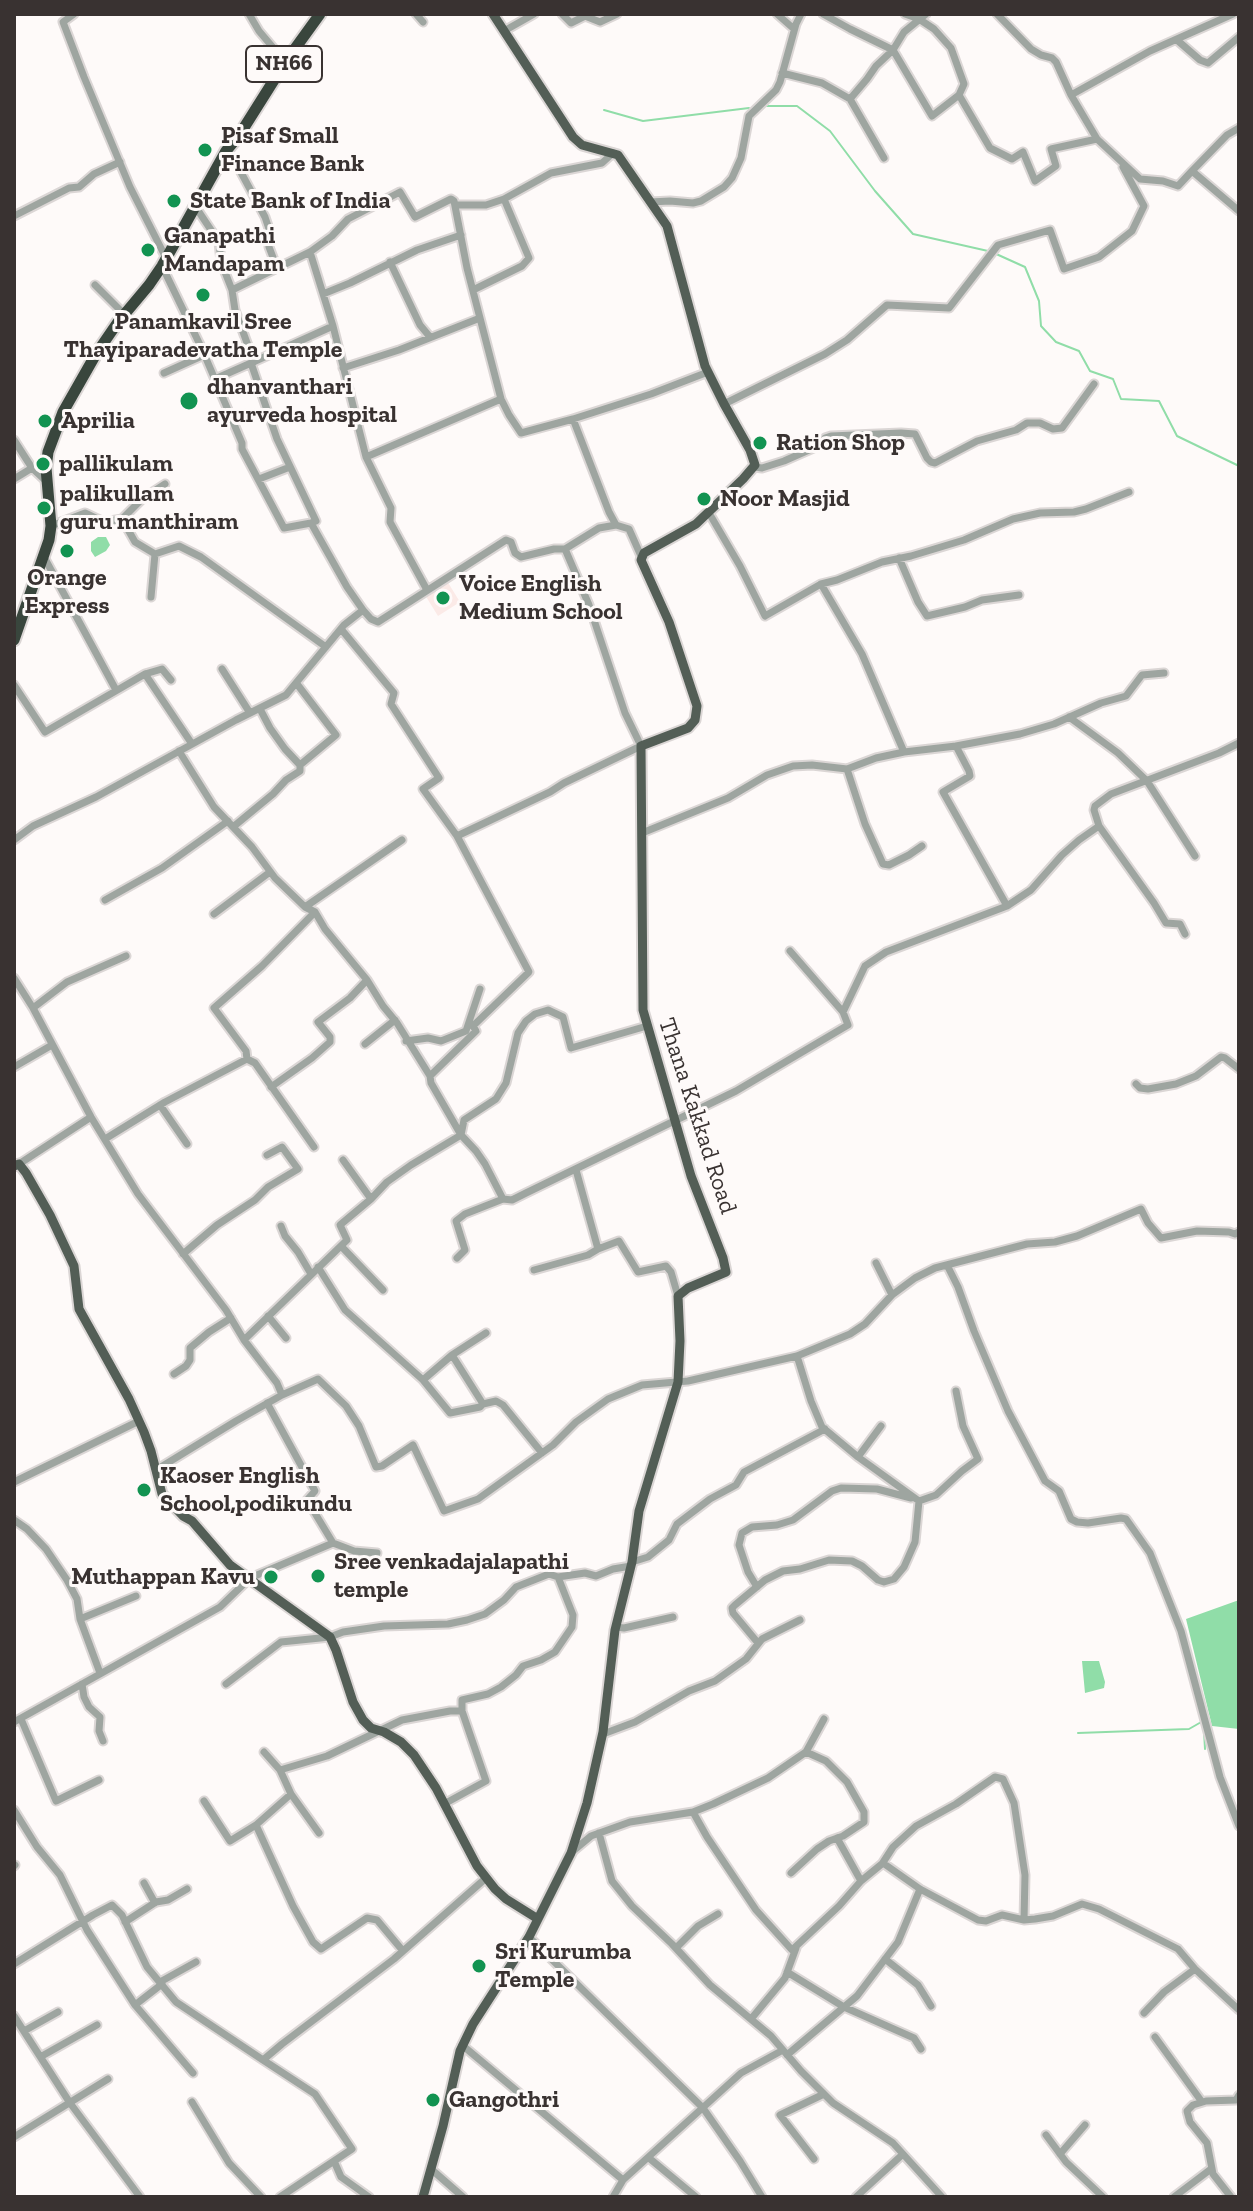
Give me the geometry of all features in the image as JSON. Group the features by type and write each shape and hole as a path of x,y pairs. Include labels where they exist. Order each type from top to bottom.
{"highway":[{"name":"NH66","path":"14,640 44,557 51,526 46,468 48,452 63,412 96,354 164,262 228,149 284,59 317,14"}],"main road":[{"path":"493,14 573,137 582,145 613,153 622,159 670,231 708,372 755,462 755,467 709,513 641,556 669,622 697,706 695,720 688,728 641,746"},
{"name":"Thana Kakkad Road","path":"641,746 643,1010 691,1176 727,1269 678,1296"},
{"path":"16,1165 26,1173 74,1266 79,1309 139,1421 151,1451 162,1494 192,1521 230,1565 330,1637 353,1702 363,1720 371,1728 401,1742 414,1755 486,1878 506,1899 538,1919"},
{"path":"423,2197 462,2045 529,1937 571,1853 587,1803 603,1734 616,1627 632,1564 639,1511 678,1382 678,1296"}],"street":[{"path":"74,14 63,22 242,449 284,528 311,523 316,521 277,439 235,310 232,290 221,262 219,242 195,206"},
{"path":"249,14 259,31 284,59"},
{"path":"416,14 423,22"},
{"path":"504,31 534,14"},
{"path":"562,14 571,23 585,16 600,22 617,14"},
{"path":"777,14 794,29"},
{"path":"650,202 693,203 724,187 739,165 749,116 776,90 801,14"},
{"path":"823,14 893,50 932,116 959,95 964,84 951,48 944,38 923,16 905,14"},
{"path":"997,14 1031,49 1052,58 1097,139 1140,179 1178,186 1227,135 1239,128"},
{"path":"1071,95 1150,51 1233,14"},
{"path":"850,99 893,50 904,32 923,16"},
{"path":"1177,40 1208,63 1239,37"},
{"path":"782,73 822,83 850,99 884,158"},
{"path":"959,95 990,148 1012,159 1023,152 1035,181 1056,166 1051,149 1097,139"},
{"path":"228,149 265,217 269,247 277,268"},
{"path":"456,205 486,205 504,199 551,173 602,163 613,153"},
{"path":"14,216 69,188 79,187 94,174 120,162"},
{"path":"724,404 825,354 847,340 887,305 949,308 998,245 1050,230 1064,269 1099,257 1132,231 1144,206 1120,162"},
{"path":"1192,171 1239,211"},
{"path":"232,290 310,252 348,219 400,192 415,217 451,199 456,205 473,290 501,399 521,433 651,394 708,372"},
{"path":"473,290 522,266 529,258 504,199"},
{"path":"323,294 417,250 461,235"},
{"path":"310,252 333,326 366,457 391,508 390,522 427,590"},
{"path":"390,262 420,325 430,337"},
{"path":"95,285 124,314"},
{"path":"343,368 480,318"},
{"path":"215,379 333,326"},
{"path":"164,373 204,355"},
{"path":"755,467 784,461 818,446 831,436 901,433 915,434 927,458 935,463 977,441 1016,430 1027,423 1040,423 1059,430 1094,384"},
{"path":"366,457 501,399"},
{"path":"573,419 616,525"},
{"path":"14,440 32,468 48,484"},
{"path":"259,479 290,467"},
{"path":"14,479 32,468"},
{"path":"51,526 85,513 104,522 122,519 142,499 165,484"},
{"path":"709,513 765,616 821,584 882,562 964,540 1013,519 1040,513 1074,512 1129,492"},
{"path":"122,519 135,542 155,554 179,546 201,557 326,647"},
{"path":"311,523 347,587 363,610 378,622 506,540 511,542 515,553 521,557 565,549 599,528 616,525 629,529 641,556"},
{"path":"457,836 641,746 625,713 589,605 565,549"},
{"path":"151,597 155,554"},
{"path":"44,557 116,690"},
{"path":"899,558 927,616 982,600 1019,595"},
{"path":"821,584 862,654 904,752"},
{"path":"14,840 33,826 96,797 286,695 341,629 363,610"},
{"path":"341,629 394,693 391,704 439,778 423,789 457,836 529,972 473,1026 476,1031 430,1076"},
{"path":"14,685 45,732 145,674 162,669 171,680"},
{"path":"222,669 250,713"},
{"path":"642,833 728,798 767,775 793,766 847,769 904,752 956,746 1034,730 1126,696 1142,675 1164,673"},
{"path":"145,674 192,744"},
{"path":"297,684 336,735 300,765"},
{"path":"105,900 257,808 300,771 300,765 270,728 260,709"},
{"path":"1069,717 1118,753 1147,781 1195,856"},
{"path":"1185,934 1180,924 1166,923 1099,826 1094,810 1097,803 1111,794 1239,743"},
{"path":"956,746 970,776 943,792 1007,906"},
{"path":"179,751 214,807 252,847 270,872 305,907 315,912 367,980 430,1076 461,1135 481,1158 503,1199"},
{"path":"847,769 865,824 883,864 896,862 922,846"},
{"path":"843,1012 865,966 886,952 1007,906 1031,890 1062,855 1099,826"},
{"path":"305,907 402,840"},
{"path":"214,914 270,872"},
{"path":"247,1059 246,1051 214,1008 262,966 315,912"},
{"path":"457,1258 465,1250 456,1221 465,1214 503,1199 512,1200 676,1121 736,1091 848,1025 843,1012 790,951"},
{"path":"33,1008 67,982 126,956"},
{"path":"14,978 91,1117 138,1194 231,1318 277,1383 282,1395"},
{"path":"271,1087 330,1042 330,1037 318,1022 350,998 367,980"},
{"path":"406,1041 428,1038 441,1041 466,1031 480,989"},
{"path":"244,1340 347,1240 340,1225 387,1182 461,1135 464,1120 496,1099 506,1083 518,1033 526,1021 548,1010 563,1017 571,1048 647,1026"},
{"path":"365,1044 395,1020"},
{"path":"14,1067 52,1045"},
{"path":"1136,1084 1148,1089 1176,1084 1196,1076 1221,1057 1239,1069"},
{"path":"105,1139 160,1105 247,1059 255,1063 314,1147"},
{"path":"160,1105 187,1144"},
{"path":"16,1165 91,1117"},
{"path":"183,1254 268,1187 298,1169 282,1147 267,1155"},
{"path":"343,1160 371,1199"},
{"path":"576,1170 598,1249"},
{"path":"156,1470 267,1403 318,1379 346,1406 359,1426 376,1467 413,1445 444,1511 478,1499 553,1445 576,1422 608,1399 642,1385 678,1382 797,1356 850,1334 865,1324 892,1295 923,1273 1027,1244 1055,1242 1077,1236 1141,1209 1156,1235 1161,1238 1197,1231 1239,1232"},
{"path":"281,1226 311,1274"},
{"path":"534,1270 588,1255 619,1241 638,1272 666,1266 671,1272 678,1296"},
{"path":"341,1246 383,1290"},
{"path":"876,1263 892,1295"},
{"path":"947,1265 1008,1411 1045,1481 1059,1491 1071,1519 1088,1523 1126,1519 1150,1553 1181,1631 1220,1777 1239,1826"},
{"path":"318,1267 345,1310 423,1380 450,1413 496,1401 503,1405 542,1453"},
{"path":"268,1316 286,1338"},
{"path":"174,1374 190,1360 190,1348 231,1318"},
{"path":"423,1380 452,1355 486,1333"},
{"path":"452,1355 483,1404"},
{"path":"797,1356 822,1427 916,1499"},
{"path":"757,1587 739,1545 742,1533 752,1527 785,1523 841,1488 877,1489 916,1499 936,1495 978,1459 963,1426 956,1391"},
{"path":"267,1403 315,1491 307,1500 333,1543 354,1551 377,1553"},
{"path":"14,1482 139,1421"},
{"path":"858,1457 881,1426"},
{"path":"226,1684 281,1642 330,1637 384,1626 448,1624 467,1620 485,1614 516,1587 549,1574 558,1577 585,1573 596,1576 632,1564 648,1557 669,1540 677,1524 710,1499 736,1485 744,1472 825,1429"},
{"path":"758,1643 731,1610 765,1580 788,1569 838,1559 862,1566 878,1580 894,1579 904,1567 915,1542 916,1499"},
{"path":"14,1520 46,1549 67,1580 77,1599 80,1619 100,1673"},
{"path":"99,1780 56,1801 18,1720 220,1607 250,1578 333,1543"},
{"path":"444,1804 486,1781 462,1711 462,1700 488,1694 516,1675 523,1666 555,1652 572,1627 573,1615 558,1577"},
{"path":"80,1619 136,1596"},
{"path":"616,1627 673,1617"},
{"path":"603,1734 635,1722 689,1691 715,1681 746,1659 762,1639 800,1620"},
{"path":"82,1684 89,1707 100,1717 99,1731 103,1741"},
{"path":"280,1770 327,1756 402,1720 462,1711"},
{"path":"571,1853 591,1836 630,1822 693,1812 768,1778 806,1752 824,1719"},
{"path":"264,1752 280,1770 291,1794 319,1833"},
{"path":"791,1873 817,1849 864,1822 864,1812 847,1782 826,1761 806,1752"},
{"path":"693,1812 756,1910 792,1950 882,1864 893,1847 916,1826 995,1777 1003,1779 1014,1803 1025,1875 1024,1920"},
{"path":"204,1801 230,1841 256,1825 291,1794"},
{"path":"14,1810 37,1847 60,1875 84,1922 135,2005 193,2073"},
{"path":"256,1825 293,1906 313,1942 321,1949 367,1918 377,1920 403,1951"},
{"path":"599,1833 612,1881 632,1906 710,1985 771,2036 824,2094 856,2120 893,2143 942,2197"},
{"path":"837,1838 861,1881"},
{"path":"882,1864 920,1889 978,1920 986,1921 1002,1915 1024,1920 1053,1916 1082,1904 1099,1909 1178,1949 1239,2010"},
{"path":"263,2060 403,1951 486,1878"},
{"path":"144,1883 155,1903"},
{"path":"125,1922 155,1903 168,1900 187,1889"},
{"path":"613,2197 623,2180 741,2073 785,2052 857,1996 898,1942 920,1889"},
{"path":"14,1964 112,1905 125,1922 147,1967 176,2002 315,2094 352,2149 280,2197"},
{"path":"676,1948 698,1926 718,1914"},
{"path":"529,1937 703,2108 762,2197"},
{"path":"751,2019 785,1978 793,1952 801,1941"},
{"path":"885,1959 918,1985 931,2006"},
{"path":"135,2005 161,1983 196,1962"},
{"path":"1144,2013 1164,1992 1195,1969"},
{"path":"787,1972 844,2007 914,2038 921,2049"},
{"path":"24,2031 58,2012"},
{"path":"14,2016 70,2103 140,2197"},
{"path":"42,2056 97,2025"},
{"path":"1155,2037 1202,2102"},
{"path":"462,2045 623,2180"},
{"path":"14,2137 108,2079"},
{"path":"814,2159 780,2115 824,2094"},
{"path":"1231,2197 1211,2169 1207,2143 1190,2122 1187,2111 1202,2102 1236,2100 1239,2095"},
{"path":"192,2102 229,2163 261,2197"},
{"path":"1060,2154 1085,2125"},
{"path":"1046,2135 1077,2174 1103,2197"},
{"path":"856,2197 903,2154"},
{"path":"649,2158 696,2197"},
{"path":"334,2161 341,2177 369,2197"},
{"path":"431,2169 463,2197"},
{"path":"1174,2197 1211,2169"}],"shaded area":[{"path":"98,537 106,537 110,545 95,557 91,542"},
{"name":"Voice English Medium School","path":"447,581 460,602 438,616 425,595"},
{"path":"1239,1600 1239,1729 1212,1726 1186,1619"},
{"path":"1082,1661 1099,1661 1104,1688 1085,1693"}],"waterway":[{"path":"761,106 797,106 830,131 875,191 913,234 988,251"},
{"path":"604,110 643,121 749,108"},
{"path":"994,253 1025,267 1039,301 1041,326 1056,342 1079,351 1090,371 1113,379 1121,399 1159,401 1177,436 1239,466"},
{"path":"1078,1733 1189,1729 1203,1721"},
{"path":"1204,1731 1205,1749"}],"place":[{"name":"Pisaf Small Finance Bank","path":"205,150"},
{"name":"State Bank of India","path":"174,201"},
{"name":"Ganapathi Mandapam","path":"148,250"},
{"name":"Panamkavil Sree Thayiparadevatha Temple","path":"203,295"},
{"name":"dhanvanthari ayurveda hospital","path":"189,401"},
{"name":"Aprilia","path":"45,421"},
{"name":"Ration Shop","path":"760,443"},
{"name":"pallikulam","path":"43,464"},
{"name":"Noor Masjid","path":"704,499"},
{"name":"palikullam guru manthiram","path":"44,508"},
{"name":"Orange Express","path":"67,551"},
{"name":"Voice English Medium School","path":"443,598"},
{"name":"Kaoser English School,podikundu","path":"144,1490"},
{"name":"Sree venkadajalapathi temple","path":"318,1576"},
{"name":"Muthappan Kavu","path":"271,1577"},
{"name":"Sri Kurumba Temple","path":"479,1966"},
{"name":"Gangothri","path":"433,2100"}]}
